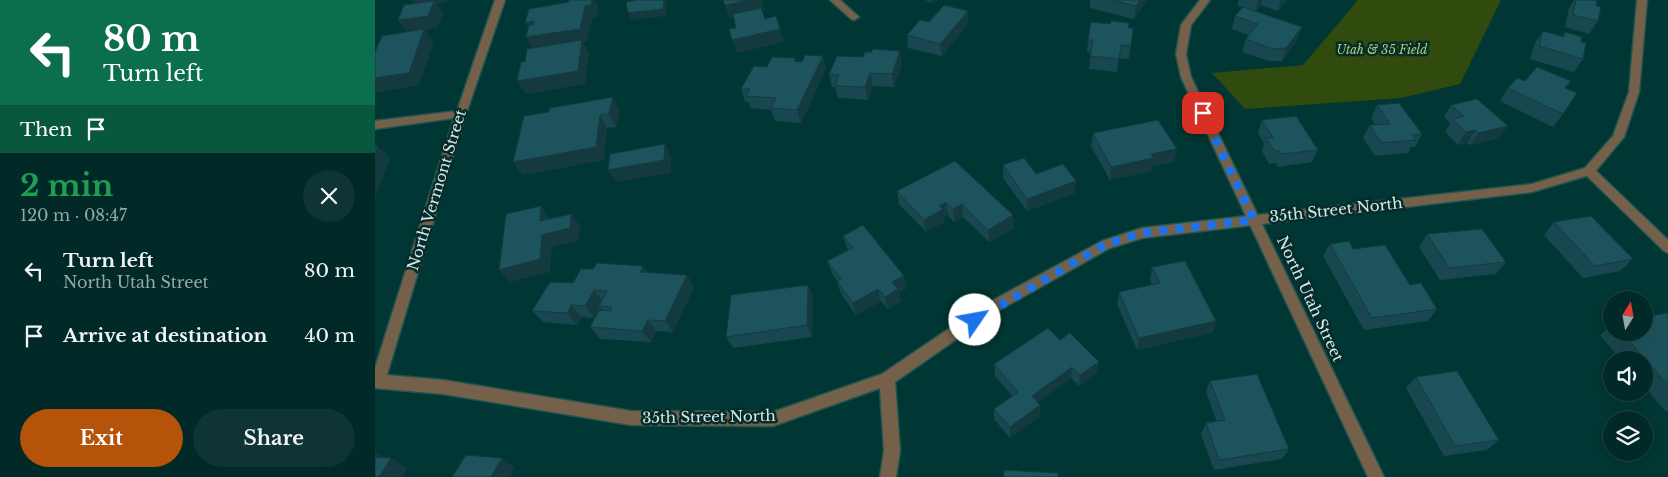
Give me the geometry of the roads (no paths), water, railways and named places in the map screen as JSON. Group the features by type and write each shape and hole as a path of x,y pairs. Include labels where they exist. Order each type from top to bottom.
{"street":[{"name":"North Vermont Street","path":"377,381 461,114 503,0"},
{"path":"835,0 854,17"},
{"name":"North Utah Street","path":"1205,0 1186,25 1181,54 1186,77 1375,477"},
{"path":"1642,0 1634,92 1618,137 1589,171 1668,248"},
{"path":"375,126 461,114"},
{"name":"35th Street North","path":"377,381 443,387 631,418 773,419 887,379 989,310 1106,244 1142,233 1532,188 1589,171"},
{"path":"887,379 892,451 889,477"}],"park label":[{"name":"Utah & 35 Field","path":"1382,50"}]}
